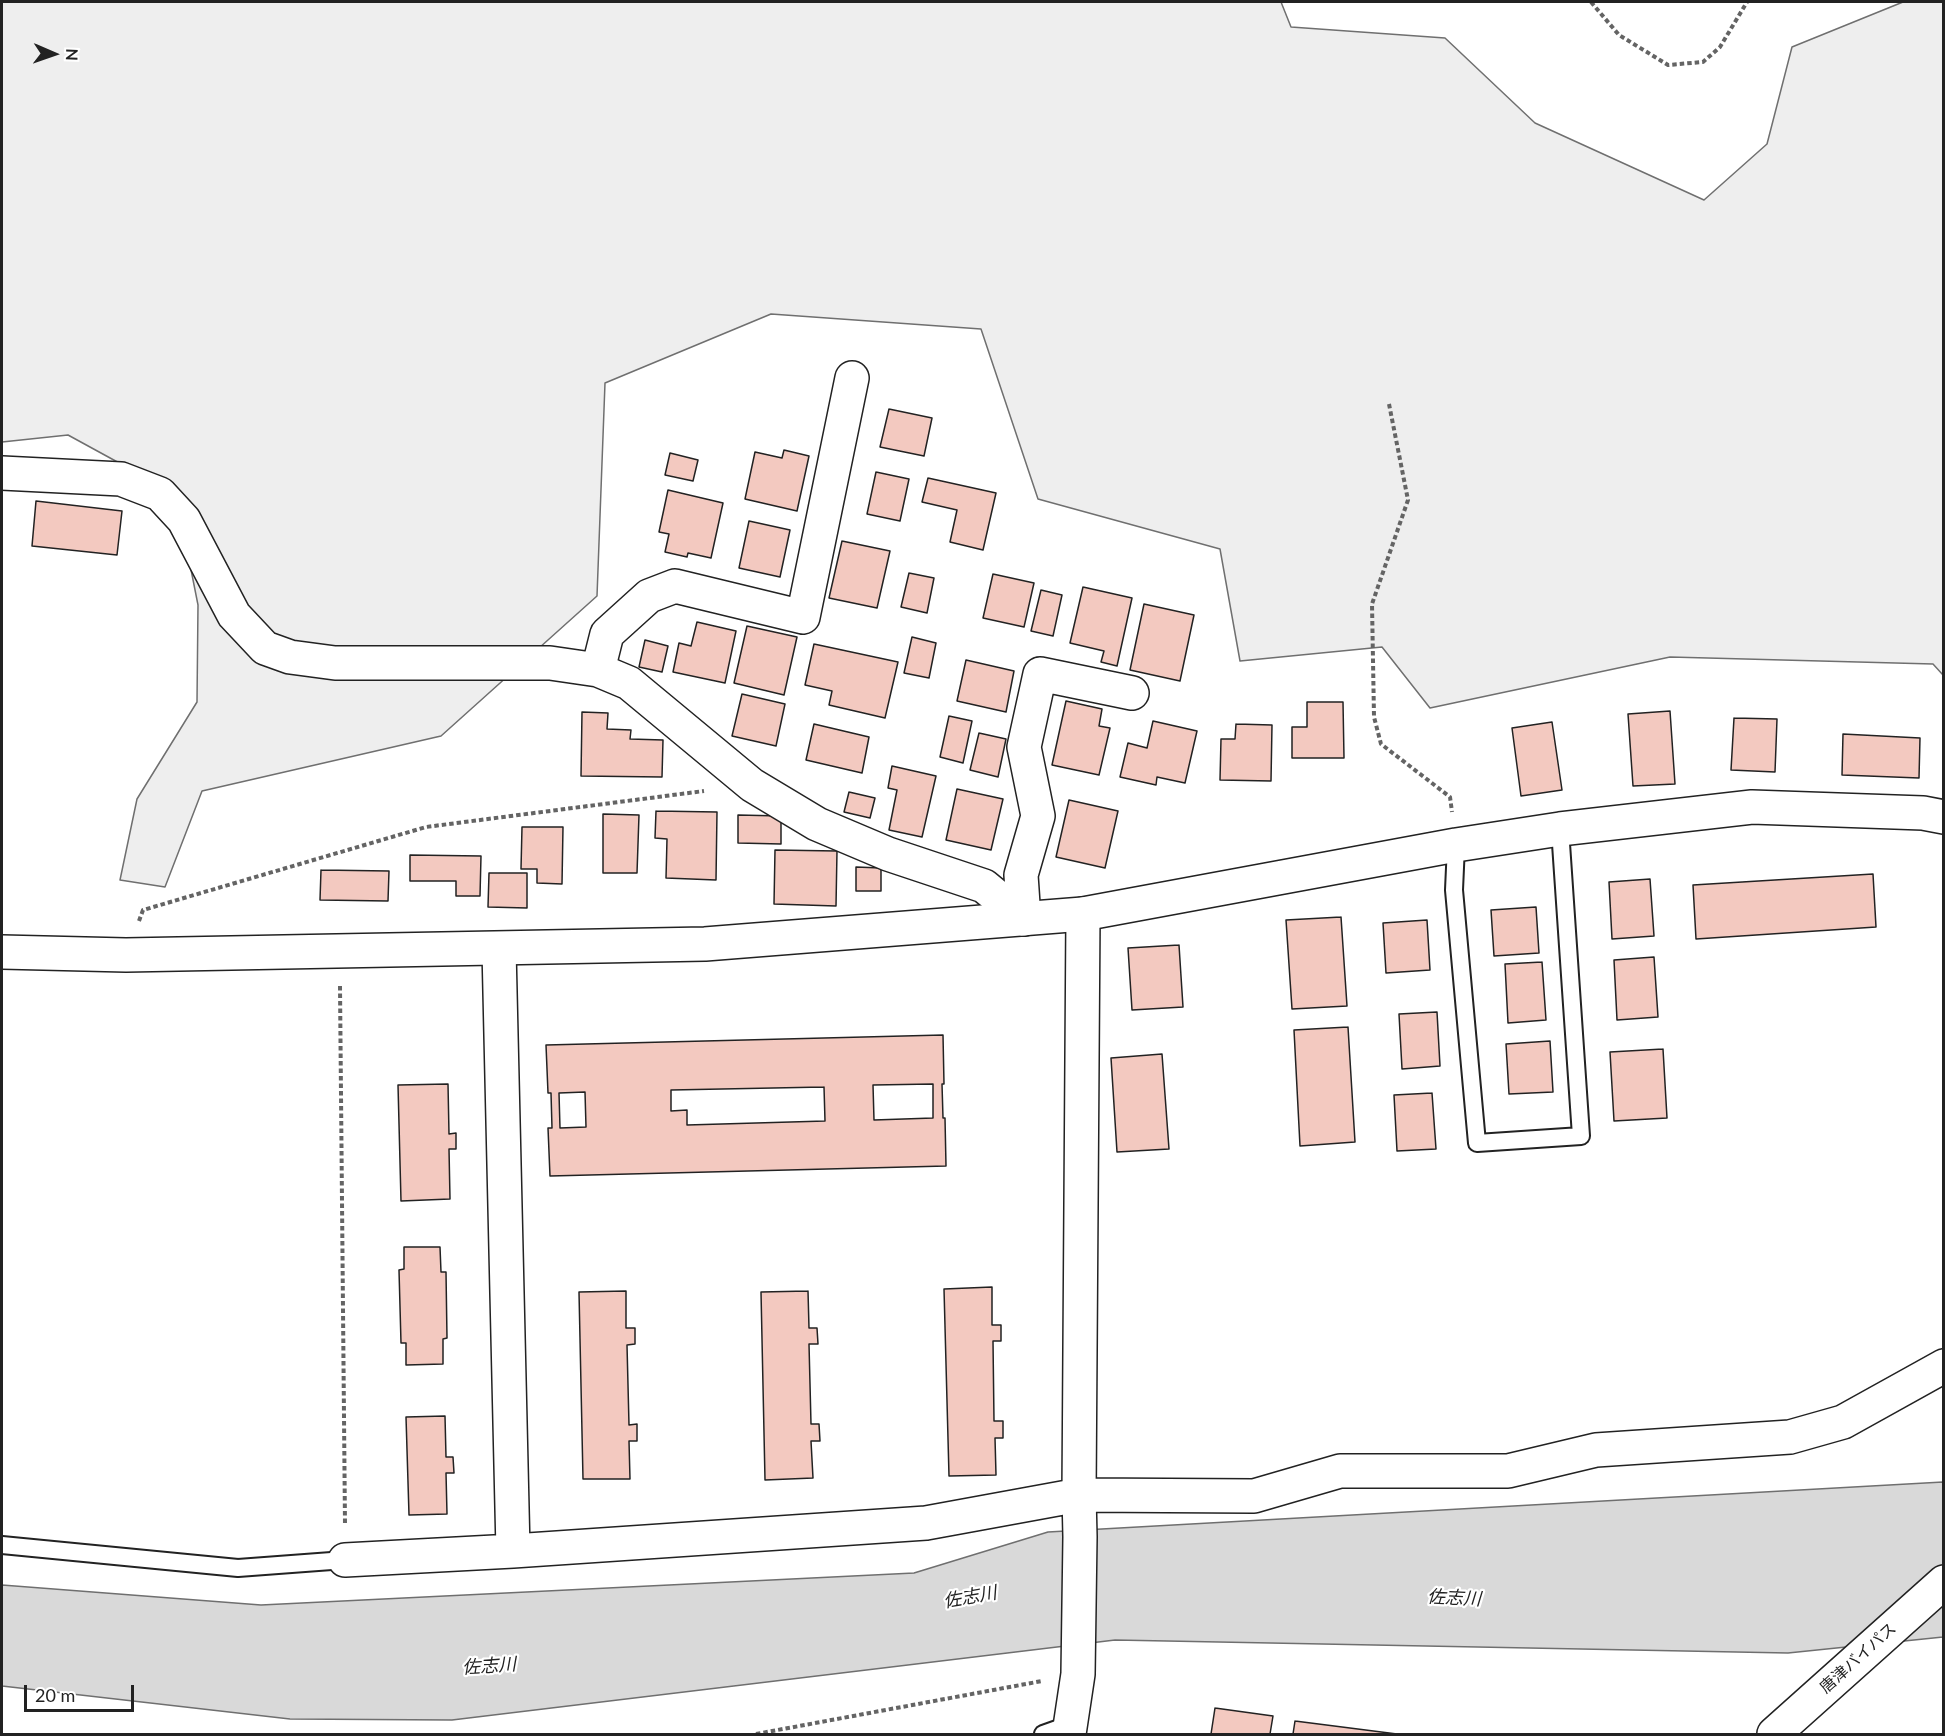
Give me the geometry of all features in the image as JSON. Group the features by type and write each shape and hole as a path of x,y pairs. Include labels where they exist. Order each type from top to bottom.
{"main road":[{"path":"598,669 607,634 649,596 675,586 803,617 852,378"},
{"path":"2,473 121,479 160,494 184,520 234,615 265,648 290,657 335,663 550,663 598,669 629,683 752,785 817,824 888,854 984,886 1024,919"},
{"path":"1024,919 1021,875 1038,816 1024,747 1040,674 1132,693"},
{"path":"2,952 126,955 705,944 1083,914 1456,845 1560,829 1752,807 1923,813 1944,817"},
{"path":"1061,1731 1078,1674 1083,914"},
{"path":"499,949 513,1551"},
{"path":"345,1560 926,1523 1079,1495 1254,1496 1340,1471 1508,1471 1596,1450 1790,1437 1843,1422 1944,1366"},
{"name":"唐津バイパス","path":"1779,1729 1944,1582"}],"lane":[{"path":"1456,845 1454,890 1477,1143 1581,1136 1560,829"},
{"path":"2,1545 238,1568 345,1560"}],"path":[{"path":"1591,2 1619,35 1668,65 1703,62 1720,47 1747,2"},
{"path":"1389,404 1408,500 1372,603 1374,717 1381,744 1450,797 1456,845"},
{"path":"126,955 143,910 426,827 752,785"},
{"path":"340,952 345,1560"},
{"path":"756,1734 1078,1674"}],"shaded area":[{"path":"2,2 1281,2 1291,27 1445,38 1535,123 1704,200 1767,144 1792,47 1903,2 1943,2 1943,675 1933,664 1670,657 1430,708 1382,647 1240,661 1220,549 1038,499 981,329 771,314 605,383 597,596 441,736 202,791 165,887 120,880 137,799 197,702 198,605 176,494 68,435 2,442"}],"water":[{"name":"佐志川","path":"1943,1482 1943,1637 1788,1653 1115,1640 452,1720 290,1719 2,1686 2,1585 261,1605 914,1573 1048,1532"}],"building":[{"path":"889,409 932,418 924,456 880,447"},
{"path":"784,450 809,456 797,511 745,499 755,452 782,458"},
{"path":"670,453 698,460 693,481 665,475"},
{"path":"876,472 909,479 900,521 867,514"},
{"path":"928,478 996,493 983,550 950,542 957,510 922,502"},
{"path":"668,490 723,503 711,558 688,553 687,557 665,552 669,534 659,532"},
{"path":"36,501 122,511 117,555 32,546"},
{"path":"749,521 790,530 780,577 739,568"},
{"path":"842,541 890,551 877,608 829,598"},
{"path":"909,573 934,578 927,613 901,607"},
{"path":"993,574 1034,583 1024,627 983,618"},
{"path":"1083,587 1132,598 1117,666 1101,662 1104,651 1070,643"},
{"path":"1041,590 1062,595 1053,636 1031,631"},
{"path":"1144,604 1194,615 1180,681 1130,670"},
{"path":"697,622 736,631 725,683 673,672 679,643 691,646"},
{"path":"747,626 797,637 784,695 734,683"},
{"path":"912,637 936,643 929,678 904,673"},
{"path":"645,640 668,646 662,672 639,667"},
{"path":"814,644 898,662 885,718 829,705 832,691 805,685"},
{"path":"966,660 1014,671 1006,712 957,701"},
{"path":"742,694 785,704 776,746 732,736"},
{"path":"1066,701 1102,709 1099,726 1110,728 1099,775 1052,765"},
{"path":"1307,702 1343,702 1344,758 1292,758 1292,727 1307,727"},
{"path":"1670,711 1675,784 1633,786 1628,714"},
{"path":"582,712 608,713 607,729 631,730 630,739 663,740 662,777 581,776"},
{"path":"949,716 972,721 963,763 940,757"},
{"path":"1734,718 1777,719 1775,772 1731,770"},
{"path":"1153,721 1197,731 1185,783 1157,777 1156,785 1120,777 1128,743 1147,748"},
{"path":"1552,722 1562,790 1521,796 1512,728"},
{"path":"814,724 869,737 862,773 806,760"},
{"path":"1236,724 1272,725 1271,781 1220,780 1221,739 1235,739"},
{"path":"979,733 1006,739 998,777 970,770"},
{"path":"1843,734 1920,738 1919,778 1842,775"},
{"path":"892,766 936,776 922,837 889,830 897,790 888,788"},
{"path":"957,789 1003,799 991,850 946,840"},
{"path":"849,792 875,798 870,818 844,812"},
{"path":"1069,800 1118,811 1105,868 1056,857"},
{"path":"656,811 717,812 716,880 666,878 667,839 655,838"},
{"path":"603,814 639,815 637,873 603,873"},
{"path":"738,815 781,816 781,844 738,843"},
{"path":"522,827 563,827 562,884 537,883 537,869 521,869"},
{"path":"775,850 837,851 836,906 774,904"},
{"path":"410,855 481,856 480,896 456,896 456,881 410,881"},
{"path":"856,867 881,868 881,891 856,891"},
{"path":"321,870 389,871 388,901 320,900"},
{"path":"489,873 527,873 527,908 488,907"},
{"path":"1873,874 1876,927 1696,939 1693,885"},
{"path":"1650,879 1654,936 1612,939 1609,882"},
{"path":"1536,907 1539,953 1494,956 1491,910"},
{"path":"1341,917 1347,1006 1292,1009 1286,920"},
{"path":"1427,920 1430,970 1386,973 1383,923"},
{"path":"1179,945 1183,1007 1132,1010 1128,948"},
{"path":"1654,957 1658,1017 1617,1020 1614,960"},
{"path":"1542,962 1546,1020 1508,1023 1505,964"},
{"path":"1437,1012 1440,1066 1402,1069 1399,1014"},
{"path":"1348,1027 1355,1142 1300,1146 1294,1030"},
{"path":"943,1035 944,1084 942,1084 946,1166 550,1176 548,1128 552,1128 551,1093 548,1093 546,1045","holes":["933,1084 933,1118 874,1120 873,1085","824,1087 825,1121 687,1125 687,1110 671,1111 671,1090","585,1092 586,1127 560,1128 559,1093"]},
{"path":"1550,1041 1553,1092 1509,1094 1506,1044"},
{"path":"1663,1049 1667,1118 1614,1121 1610,1052"},
{"path":"1162,1054 1169,1149 1117,1152 1111,1058"},
{"path":"448,1084 449,1134 456,1133 456,1149 449,1149 450,1199 401,1201 398,1085"},
{"path":"1432,1093 1436,1149 1397,1151 1394,1095"},
{"path":"404,1247 440,1247 441,1272 446,1272 447,1338 443,1339 443,1364 406,1365 406,1343 401,1343 399,1270 404,1269"},
{"path":"992,1287 992,1325 1001,1325 1001,1341 993,1341 994,1421 1003,1421 1003,1438 995,1438 996,1475 949,1476 944,1289"},
{"path":"626,1291 626,1328 635,1328 635,1344 627,1345 629,1425 637,1424 637,1441 629,1441 630,1479 583,1479 579,1292"},
{"path":"808,1291 809,1328 817,1328 818,1344 809,1344 811,1424 819,1424 820,1441 811,1441 813,1478 765,1480 761,1292"},
{"path":"445,1416 446,1457 453,1457 454,1473 446,1473 447,1514 409,1515 406,1417"},
{"path":"1215,1708 1273,1716 1270,1734 1211,1734"},
{"path":"1295,1721 1397,1734 1293,1734"}]}
